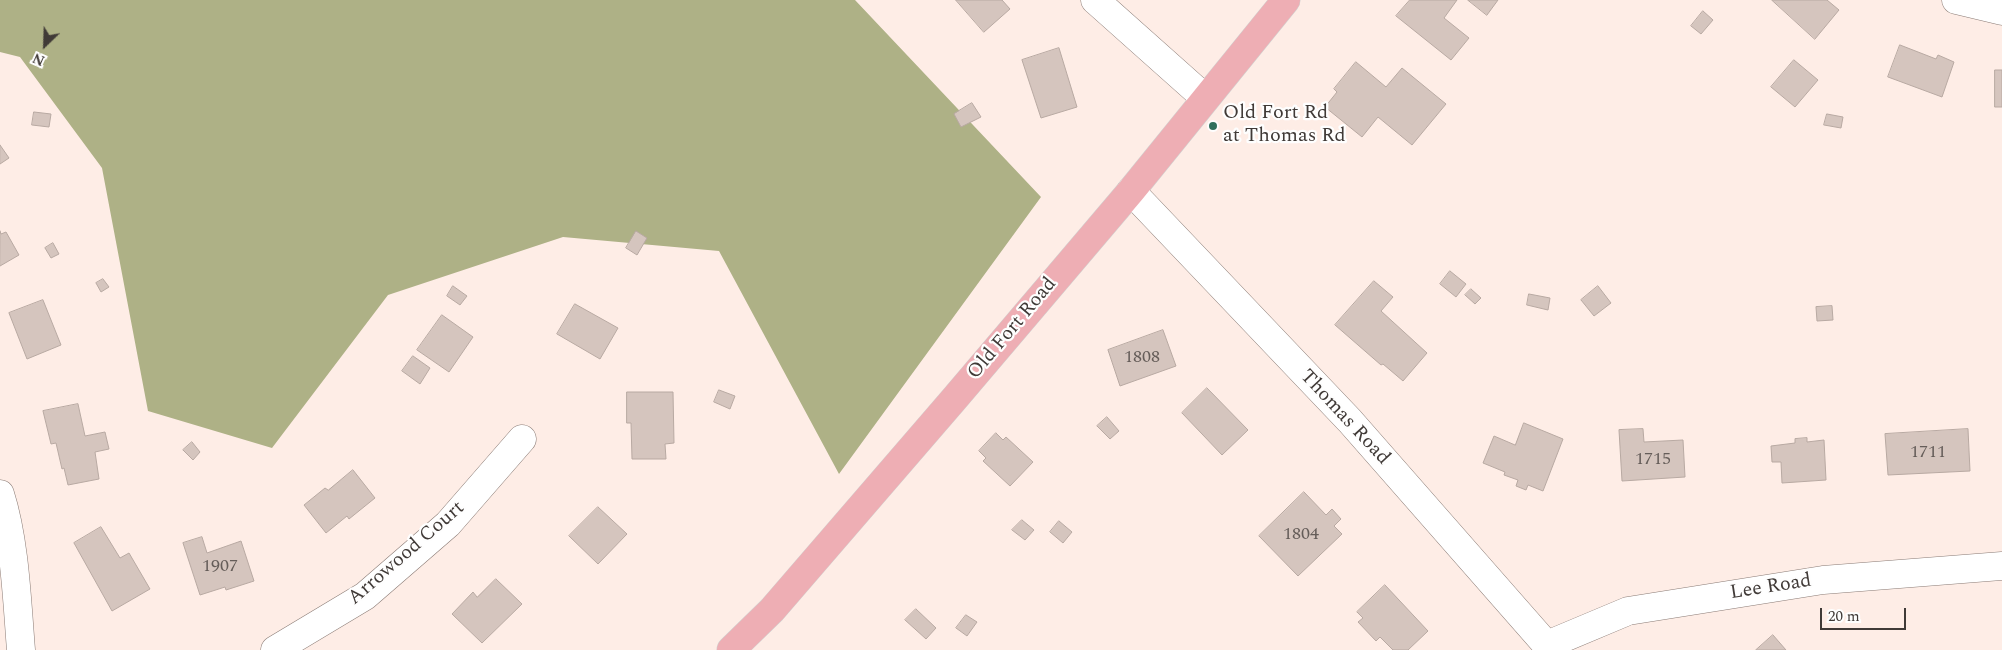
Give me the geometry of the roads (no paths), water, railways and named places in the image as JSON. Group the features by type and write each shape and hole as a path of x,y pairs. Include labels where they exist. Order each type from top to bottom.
{"main road":[{"name":"Old Fort Road","path":"731,650 772,610 1131,191 1286,0"}],"street":[{"path":"1095,0 1205,98"},
{"path":"1956,0 2002,11"},
{"name":"Thomas Road","path":"1131,191 1350,422 1549,647"},
{"name":"Arrowood Court","path":"275,650 365,596 448,524 522,439"},
{"path":"0,494 5,508 22,650"},
{"name":"Lee Road","path":"1549,647 1628,611 1823,580 2002,566"}],"place":[{"name":"Old Fort Rd at Thomas Rd","path":"1213,126"}]}
